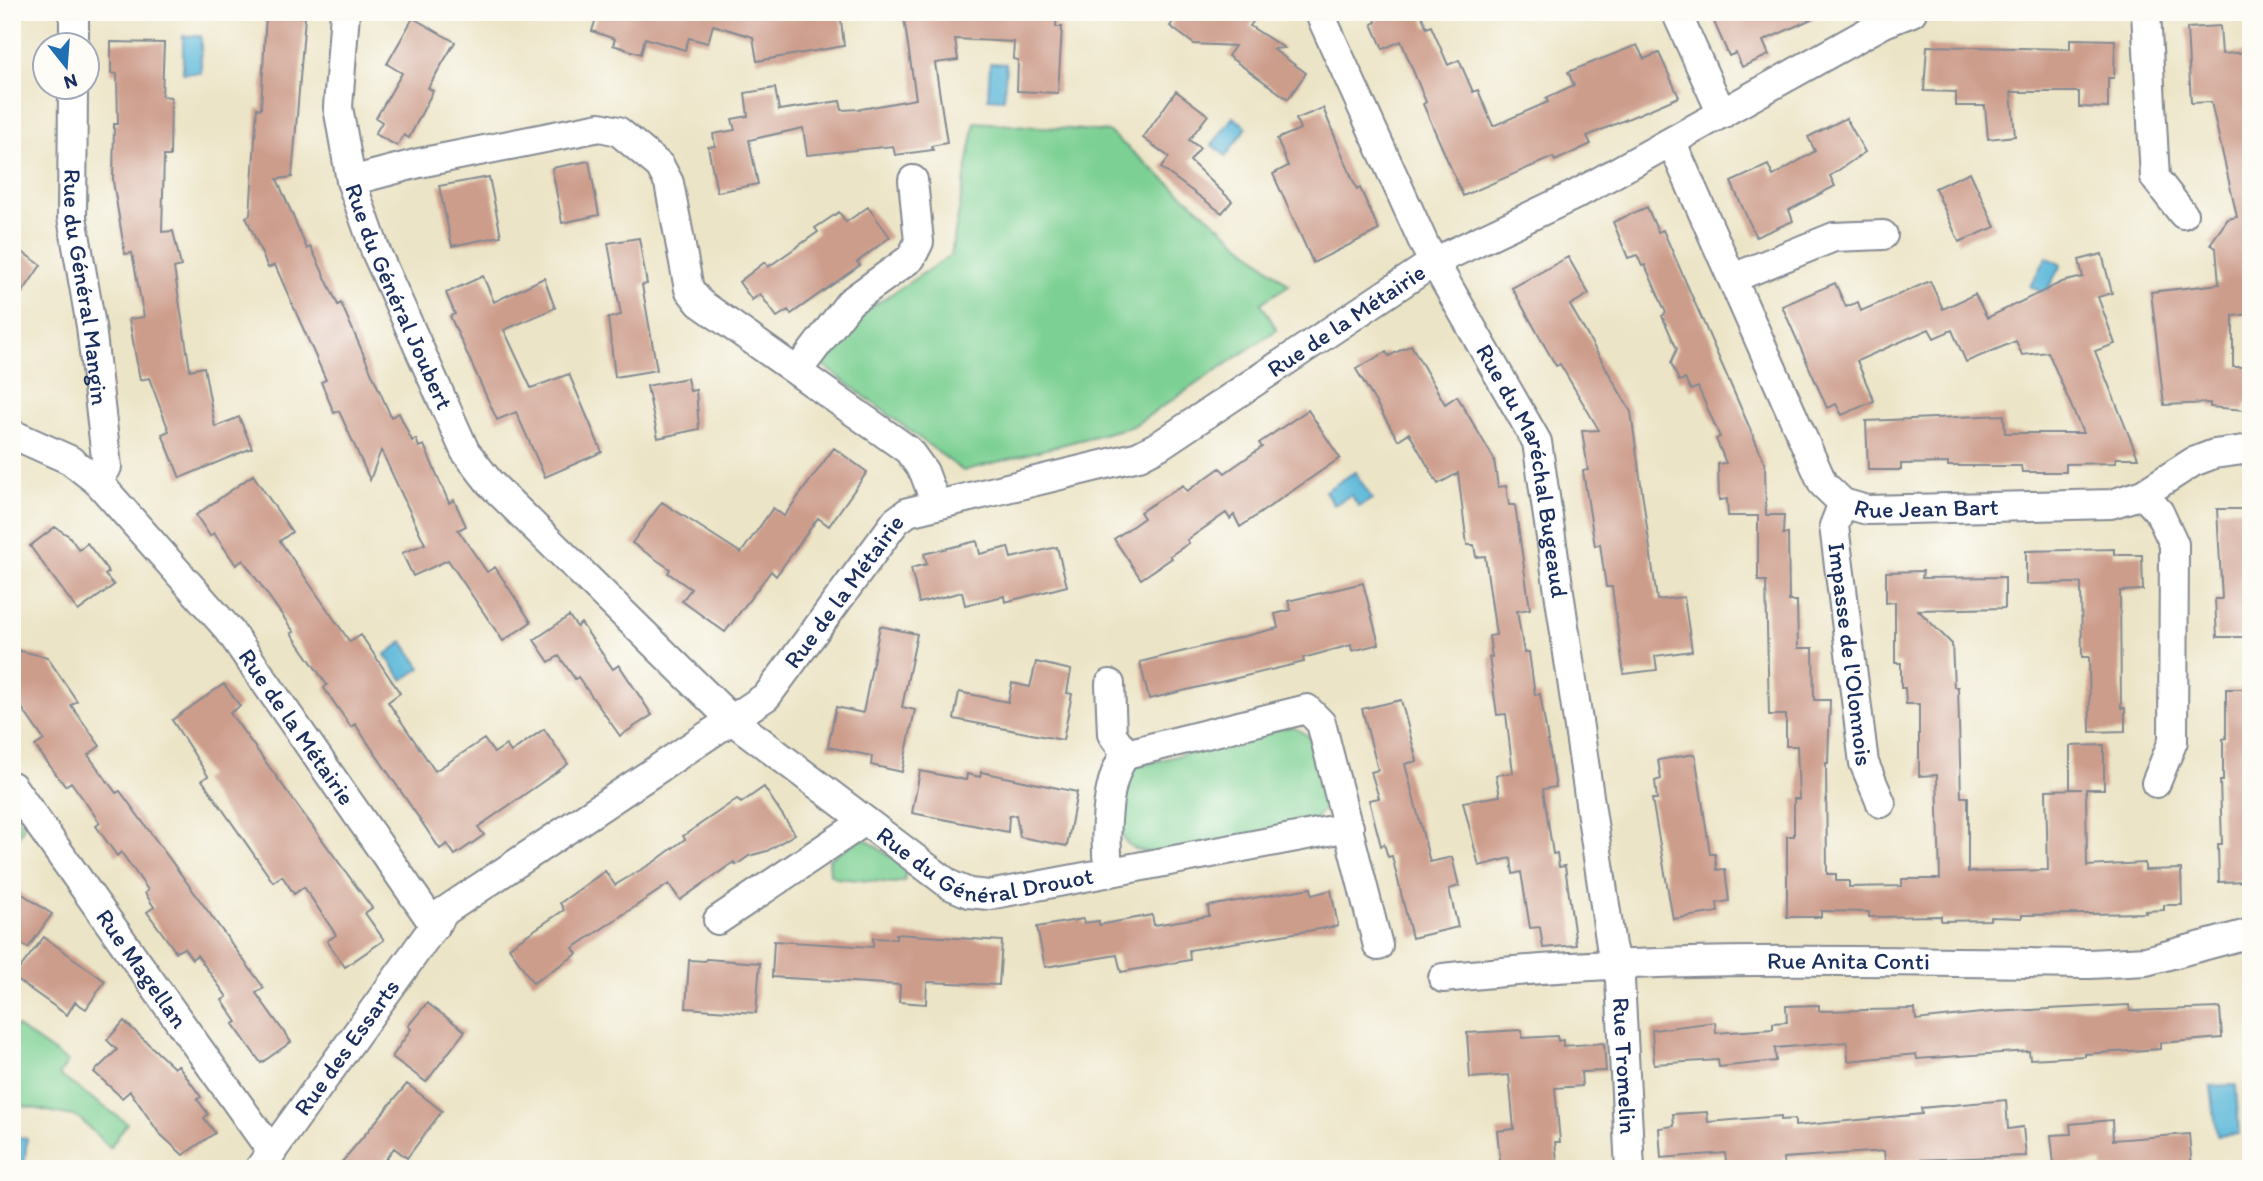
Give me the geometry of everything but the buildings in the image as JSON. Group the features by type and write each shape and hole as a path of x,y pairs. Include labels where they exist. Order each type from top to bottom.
{"street":[{"path":"74,12 74,32"},
{"path":"345,12 338,107 351,181"},
{"name":"Rue du Maréchal Bugeaud","path":"1319,12 1434,262 1537,443 1616,963"},
{"path":"1676,12 1721,114"},
{"name":"Rue de la Métairie","path":"12,434 70,460 98,482 229,630 435,926 445,911 767,696 896,521 908,512 1139,456 1183,430 1434,262 1575,195 1884,23 1912,12"},
{"path":"2146,12 2155,178 2183,214"},
{"name":"Rue du Général Mangin","path":"73,102 72,217 91,326 107,467 98,482"},
{"name":"Rue du Général Joubert","path":"732,720 490,483 465,451 376,253 351,181 419,163 600,127 618,131 660,166 669,183 689,289 700,303 908,450 924,472 936,504"},
{"name":"Rue Jean Bart","path":"1672,143 1824,484 1843,503 1867,510 2111,504 2143,494 2204,458 2251,449"},
{"path":"798,370 850,302 911,258 919,242 913,180"},
{"path":"1733,278 1834,237 1883,235"},
{"path":"2143,494 2159,512 2174,544 2173,741 2156,783"},
{"name":"Impasse de l'Olonnois","path":"1843,503 1834,526 1862,750 1864,763 1881,803"},
{"path":"1110,684 1112,734 1126,754 1307,709 1321,723 1378,946"},
{"name":"Rue du Général Drouot","path":"732,720 950,885 969,893 989,895 1349,827"},
{"name":"Rue du Général Drouot","path":"1110,872 1104,841 1116,766 1126,754"},
{"name":"Rue Magellan","path":"12,786 265,1161"},
{"name":"Rue du Général Drouot","path":"718,920 865,821"},
{"name":"Rue des Essarts","path":"265,1161 435,926"},
{"name":"Rue Anita Conti","path":"1443,978 1550,966 1740,960 2090,964 2146,961 2251,933"},
{"name":"Rue Tromelin","path":"1616,963 1620,980 1630,1169"}],"green space":[{"path":"975,122 1109,132 1289,285 1261,303 1277,330 1133,426 963,471 823,365 864,312 951,255"},
{"path":"1293,727 1310,737 1327,805 1311,824 1155,853 1135,849 1126,841 1121,832 1120,808 1126,784 1136,767 1276,729"},
{"path":"12,809 24,827 12,846"},
{"path":"859,840 867,840 902,865 906,870 904,881 894,883 837,878 830,874 829,859"},
{"path":"12,1023 68,1062 59,1075 127,1123 110,1148 78,1117 12,1104"}],"water":[{"path":"183,36 201,36 201,73 183,73"},
{"path":"990,63 1006,64 1004,99 988,98"},
{"path":"1233,117 1247,127 1226,156 1212,145"},
{"path":"2047,257 2061,265 2045,294 2030,286"},
{"path":"1355,472 1372,499 1359,507 1351,495 1334,505 1325,491"},
{"path":"403,642 421,668 403,680 385,655"},
{"path":"2236,1085 2239,1134 2217,1136 2211,1086"},
{"path":"12,1136 27,1138 24,1169 12,1169"}]}
